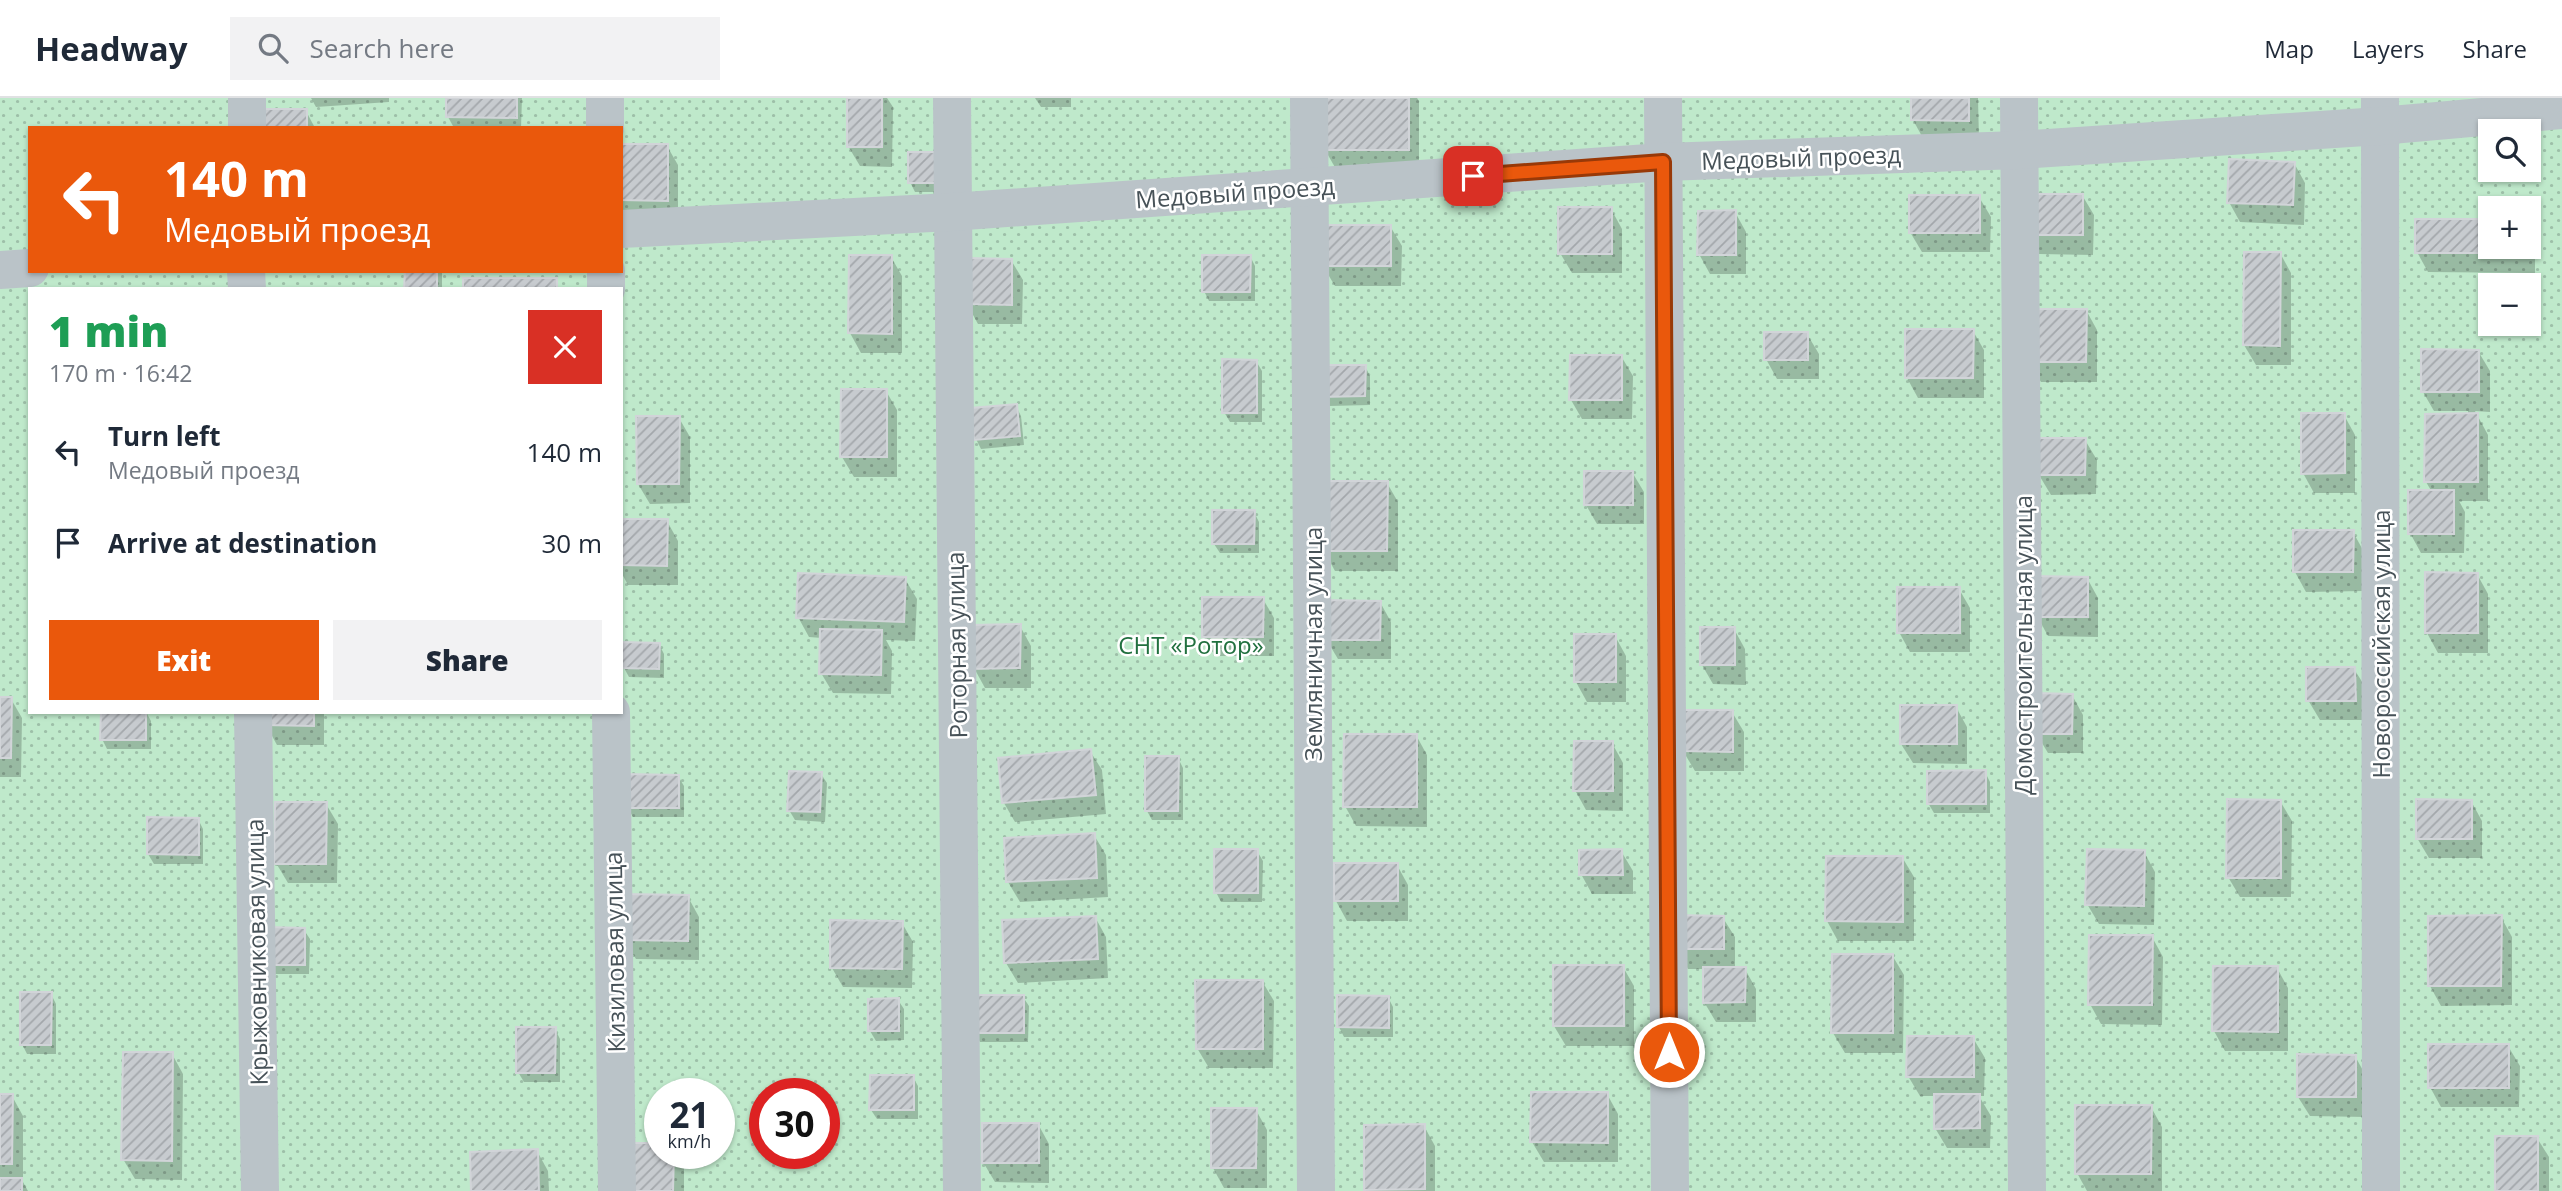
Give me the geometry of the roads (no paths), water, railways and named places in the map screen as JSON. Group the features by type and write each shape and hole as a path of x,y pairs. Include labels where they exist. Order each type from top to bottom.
{"street":[{"path":"247,98 247,126"},
{"path":"605,98 605,126"},
{"name":"Роторная улица","path":"952,98 962,1191"},
{"name":"Земляничная улица","path":"1309,98 1316,1191"},
{"path":"1663,98 1670,1191"},
{"name":"Домостроительная улица","path":"2019,98 2027,1191"},
{"name":"Медовый проезд","path":"623,229 951,212 1663,162 2019,150 2380,112 2562,110"},
{"name":"Новороссийская улица","path":"2380,112 2381,1191"},
{"path":"0,270 28,268"},
{"name":"Крыжовниковая улица","path":"253,714 260,1191"},
{"name":"Кизиловая улица","path":"611,714 617,1191"}],"park label":[{"name":"СНТ «Ротор»","path":"1191,644"}]}
